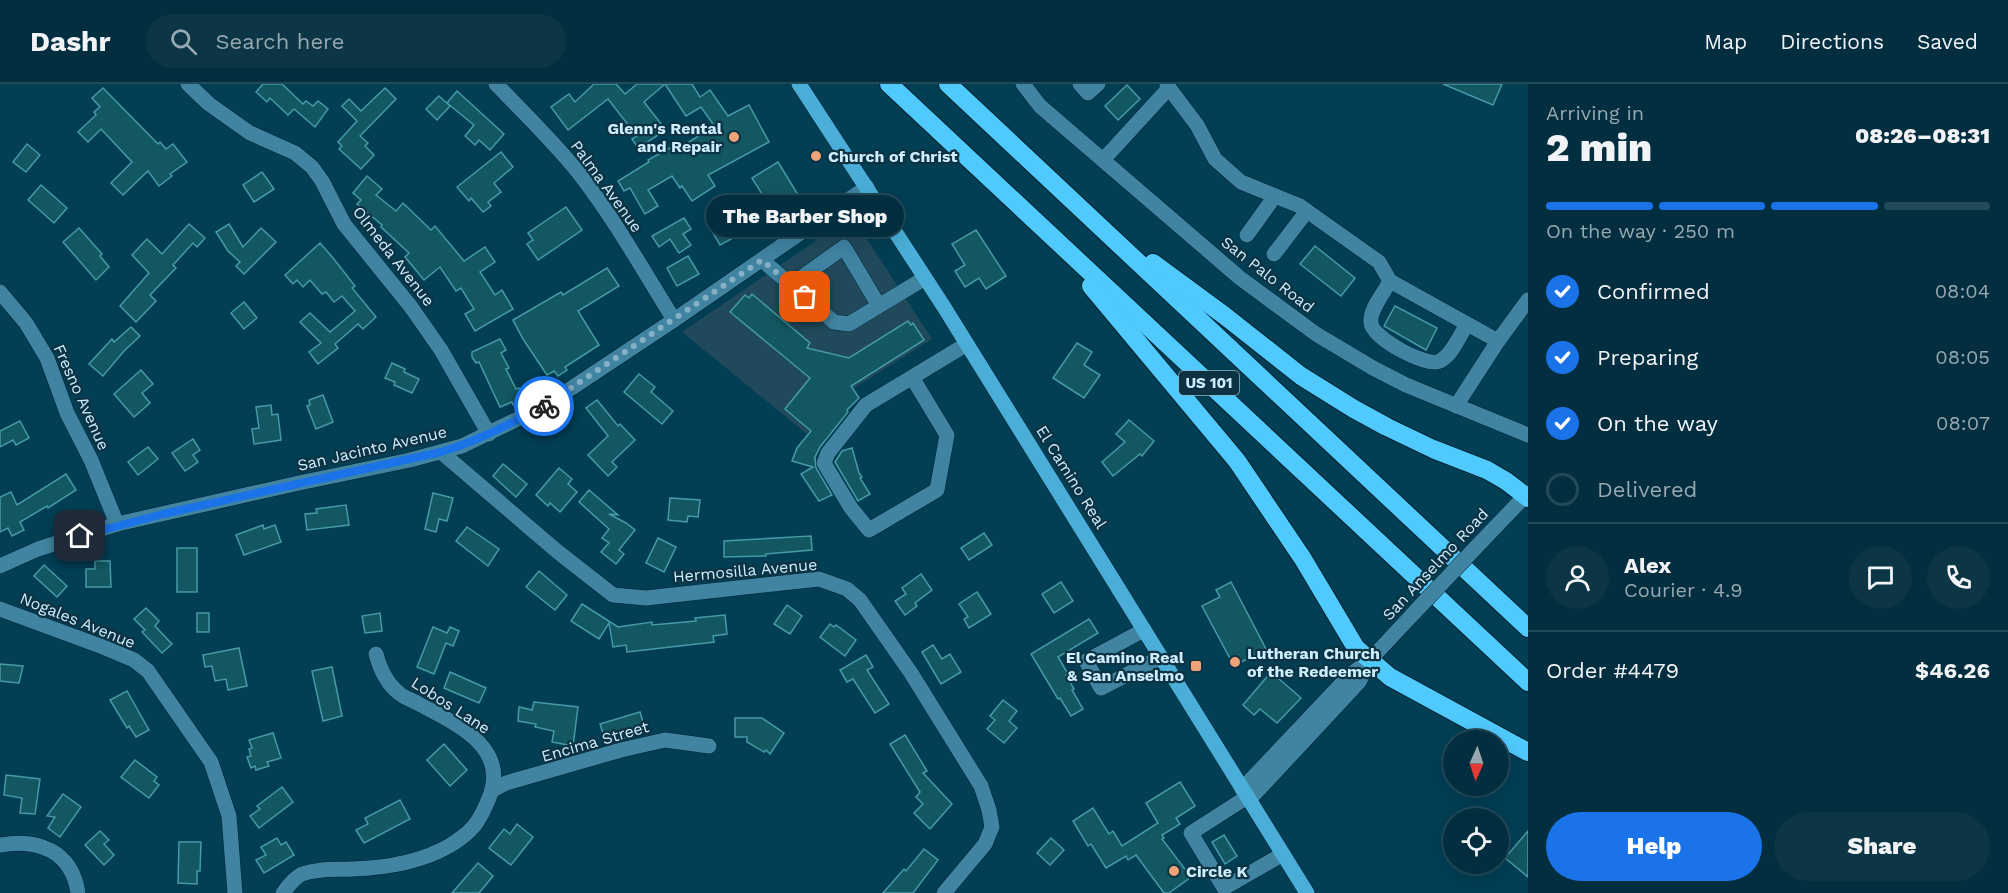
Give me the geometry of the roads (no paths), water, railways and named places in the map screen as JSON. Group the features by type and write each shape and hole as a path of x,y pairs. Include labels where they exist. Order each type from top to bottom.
{"highway":[{"name":"US 101","path":"889,84 1528,682"},
{"name":"US 101","path":"948,84 1528,627"},
{"path":"1084,212 1225,316 1301,376 1387,427 1433,449 1487,470 1527,495"},
{"path":"1040,225 1238,461 1303,559 1356,648 1390,677 1528,753"}],"main road":[{"name":"El Camino Real","path":"800,84 926,278 1307,893"}],"street":[{"name":"Olmeda Avenue","path":"188,84 209,104 250,133 295,153 312,167 322,181 344,224 411,307 441,350 489,434"},
{"name":"Palma Avenue","path":"496,84 578,172 607,212 674,320"},
{"name":"San Palo Road","path":"1023,84 1040,106 1240,278 1316,334 1373,368 1456,406 1527,432"},
{"path":"1080,84 1088,93 1098,84"},
{"path":"1103,160 1168,86 1197,125 1215,159 1241,182 1306,211 1379,262 1390,281 1498,341"},
{"name":"San Jacinto Avenue","path":"0,566 38,549 117,524 462,446 546,405 867,187"},
{"path":"1247,235 1275,196"},
{"path":"1274,254 1306,211"},
{"path":"791,285 844,247 879,306"},
{"path":"762,260 834,322 849,324 926,278"},
{"path":"1390,281 1371,316 1374,333 1384,341 1432,364 1447,355 1467,324"},
{"name":"Fresno Avenue","path":"0,292 26,323 47,358 67,413 91,460 117,524"},
{"path":"1456,406 1528,300"},
{"path":"912,377 948,435 937,490 869,530 851,508 824,463 828,453 866,405 912,377 967,344"},
{"name":"Hermosilla Avenue","path":"441,452 558,552 613,595 646,598 819,579 847,589 860,600 922,692 981,786 990,810 992,827 985,844 944,893"},
{"name":"San Anselmo Road","path":"1283,854 1224,888 1191,833 1246,795 1351,674 1369,661 1527,495"},
{"name":"Nogales Avenue","path":"0,609 103,647 134,660 148,671 211,762 229,816 235,893"},
{"path":"1144,630 1086,661 1101,688 1161,657"},
{"name":"Lobos Lane","path":"282,893 300,875 381,866 412,860 441,850 470,833 485,810 494,775 488,753 482,744 442,717 399,693 384,676 376,654"},
{"name":"Encima Street","path":"492,790 506,783 621,750 666,740 709,746"},
{"path":"6,844 37,844 54,851 69,867 76,881 78,893"}],"place":[{"name":"Glenn's Rental and Repair","path":"734,137"},
{"name":"Church of Christ","path":"816,156"},
{"name":"The Barber Shop","path":"805,297"},
{"name":"Lutheran Church of the Redeemer","path":"1235,662"},
{"name":"El Camino Real & San Anselmo","path":"1196,666"},
{"name":"Circle K","path":"1174,871"}]}
